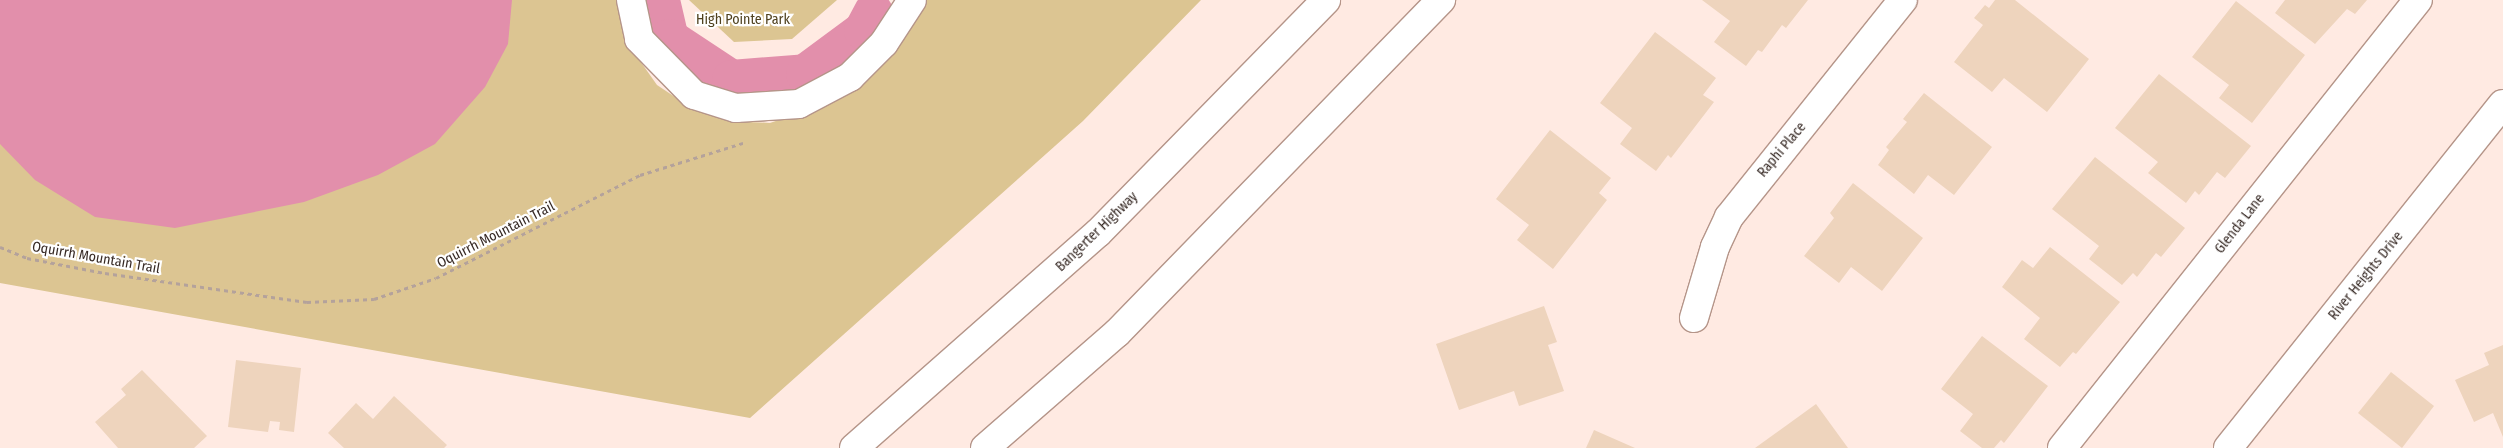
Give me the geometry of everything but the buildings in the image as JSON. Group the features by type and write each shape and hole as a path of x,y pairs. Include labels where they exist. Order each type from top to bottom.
{"main road":[{"path":"632,0 639,39 694,95 736,108 799,104 850,76 884,43 912,0"},
{"name":"Bangerter Highway","path":"854,448 1098,233 1326,0"},
{"path":"985,448 1117,333 1441,0"},
{"name":"Raphi Place","path":"1694,318 1715,247 1729,217 1903,0"},
{"name":"Glenda Lane","path":"2062,448 2418,0"},
{"name":"River Heights Drive","path":"2228,448 2503,104"}],"path":[{"name":"Oquirrh Mountain Trail","path":"0,247 27,258 105,273 307,302 374,299 436,278 640,175 745,142"}],"green space":[{"path":"0,0 617,0 626,41 657,85 696,111 729,121 770,123 808,110 925,0 1201,0 1083,121 750,418 0,283"},
{"name":"High Pointe Park","path":"689,0 837,0 792,39 734,42"}],"shaded area":[{"path":"0,0 512,0 508,44 485,87 435,144 378,175 304,202 175,228 95,217 35,180 0,144"}],"waterway":[{"path":"660,0 669,38 731,79 805,73 863,30 873,11"}]}
